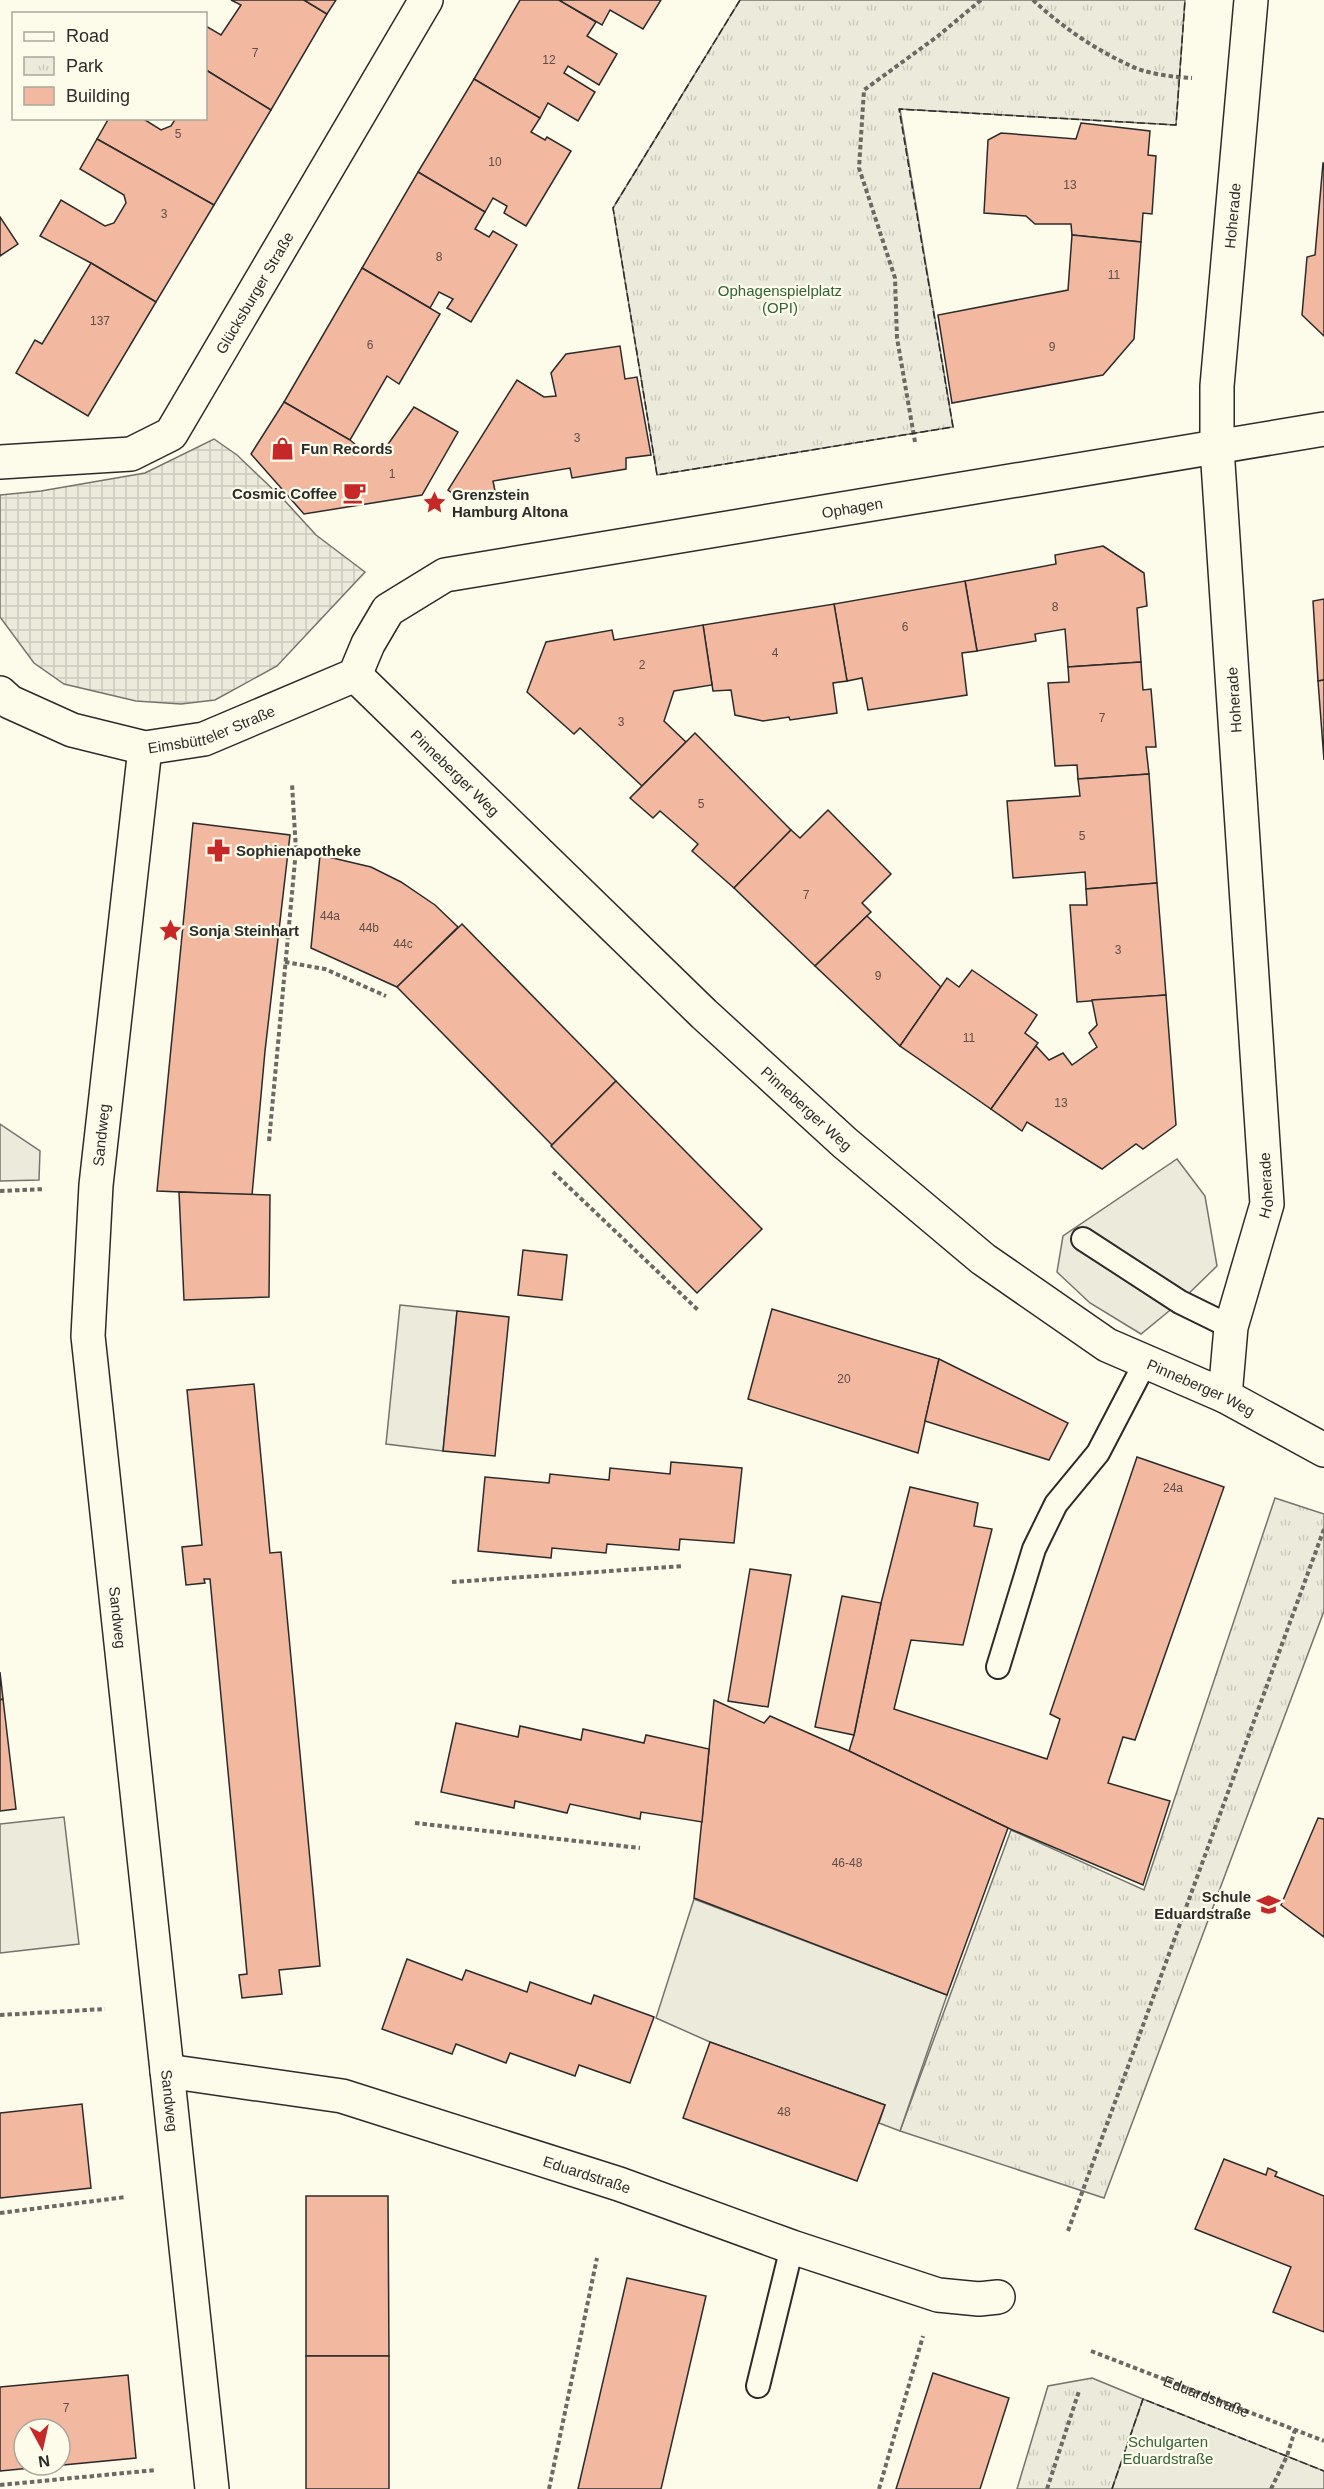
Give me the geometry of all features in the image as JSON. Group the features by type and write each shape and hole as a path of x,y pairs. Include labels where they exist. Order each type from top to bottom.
{"street":[{"name":"Glücksburger Straße","path":"0,462 131,454 171,434 426,0"},
{"name":"Hoherade","path":"1225,1396 1231,1326 1267,1204 1217,448 1217,386 1251,0"},
{"name":"Ophagen","path":"355,675 368,644 388,610 445,575 1324,429"},
{"name":"Eimsbütteler Straße","path":"0,693 10,702 72,730 145,748 204,739 355,675"},
{"name":"Pinneberger Weg","path":"355,675 704,1014 845,1143 983,1259 1107,1345 1225,1396 1324,1450"},
{"name":"Sandweg","path":"145,748 96,1185 88,1336 212,2489"},
{"name":"Eduardstraße","path":"167,2071 342,2096 619,2184 792,2247 938,2295 979,2299 998,2297"}],"lane":[{"path":"1083,1239 1180,1302 1231,1326"},
{"path":"998,1667 1034,1549 1056,1504 1098,1453 1146,1361"},
{"path":"758,2386 792,2247"}],"path":[{"path":"915,442 897,338 896,278 859,168 864,90 938,36 981,0"},
{"path":"1033,0 1059,24 1130,66 1192,78"},
{"path":"269,1141 296,850 292,784"},
{"path":"285,962 325,969 386,996"},
{"path":"553,1172 699,1311"},
{"path":"0,1191 45,1189"},
{"path":"1068,2231 1324,1529"},
{"path":"452,1582 682,1566"},
{"path":"415,1823 640,1848"},
{"path":"0,2014 105,2009"},
{"path":"0,2213 126,2197"},
{"path":"549,2489 597,2258"},
{"path":"879,2489 923,2336"},
{"name":"Eduardstraße","path":"1091,2351 1324,2441"},
{"path":"1047,2489 1079,2391"},
{"path":"1271,2489 1287,2456 1295,2430"},
{"path":"0,2485 156,2470"}],"green space":[{"name":"Ophagenspielplatz (OPI)","path":"740,0 1185,0 1176,125 900,109 953,427 657,475 613,208"},
{"path":"1275,1498 1324,1514 1324,1611 1104,2198 900,2131 1011,1830 1144,1890"},
{"path":"1092,2378 1143,2399 1112,2489 1017,2489 1048,2386"},
{"name":"Schulgarten Eduardstraße","path":"1143,2399 1324,2471 1324,2489 1112,2489"}],"shaded area":[{"path":"214,439 237,455 284,500 316,535 365,572 277,666 215,700 181,704 136,701 64,684 34,663 0,617 0,495 41,491 145,473"},
{"path":"0,1124 40,1151 39,1180 0,1181"},
{"path":"1177,1159 1205,1196 1217,1266 1180,1302 1141,1334 1090,1303 1057,1272 1063,1236"},
{"path":"400,1305 457,1311 443,1451 386,1444"},
{"path":"64,1817 79,1944 0,1953 0,1824"},
{"path":"694,1899 947,1995 900,2131 879,2123 885,2105 710,2042 656,2018"}],"building":[{"path":"231,0 304,0 327,14 271,110 207,71 207,27 221,35 241,5"},
{"path":"304,0 336,0 327,14"},
{"path":"520,0 559,0 596,22 587,36 617,54 599,85 568,66 564,73 595,92 578,121 548,103 540,118 474,79"},
{"path":"559,0 661,0 643,29 610,10 602,25"},
{"path":"207,71 271,110 214,205 97,139 108,120 145,120 161,130 171,126 175,120 207,120"},
{"path":"474,79 540,118 531,132 545,140 547,137 571,151 526,226 504,213 507,206 493,198 485,212 418,172"},
{"path":"1081,123 1150,131 1148,155 1156,156 1152,214 1143,213 1141,242 1072,235 1071,224 1035,224 1026,216 984,213 988,140 1001,133 1076,139"},
{"path":"97,139 214,205 156,302 40,236 61,200 105,226 114,223 126,203 124,195 80,169"},
{"path":"1323,163 1324,336 1302,315 1307,257 1315,255"},
{"path":"418,172 485,212 475,229 489,237 493,231 517,245 471,322 447,308 453,299 439,292 430,308 362,268"},
{"path":"0,217 18,244 0,256"},
{"path":"1072,235 1141,242 1134,339 1103,375 952,403 938,315 1068,290"},
{"path":"91,263 156,302 88,416 16,373 35,340 42,344"},
{"path":"362,268 440,314 399,384 387,376 350,440 284,402"},
{"path":"620,346 625,379 637,377 651,455 626,458 626,469 572,478 570,468 493,481 495,491 457,497 448,490 517,380 544,397 556,396 551,373 566,354"},
{"path":"284,402 350,440 366,453 384,450 414,407 458,432 422,495 304,514 251,454"},
{"path":"1103,546 1144,573 1147,606 1137,608 1141,662 1068,667 1065,629 1035,634 1036,641 977,651 965,581 1056,564 1055,555"},
{"path":"965,581 977,651 962,653 967,695 868,710 862,678 847,681 834,604"},
{"path":"1324,599 1324,680 1318,681 1313,601"},
{"path":"834,604 847,681 833,683 837,713 790,720 789,717 763,721 735,715 731,690 713,691 703,625"},
{"path":"703,625 712,685 674,691 664,721 686,742 642,786 580,728 574,734 527,692 546,642 612,630 614,640"},
{"path":"1141,662 1143,690 1151,689 1156,747 1146,747 1149,774 1078,779 1077,765 1055,766 1048,683 1069,682 1068,667"},
{"path":"1324,680 1324,760 1318,681"},
{"path":"695,733 791,830 734,888 692,851 698,844 660,811 653,818 630,798"},
{"path":"1149,774 1157,883 1086,889 1085,872 1013,878 1007,801 1080,796 1078,779"},
{"path":"828,810 891,874 862,903 871,912 815,966 734,888 791,830 800,838"},
{"path":"193,823 290,835 265,1051 252,1195 157,1191"},
{"path":"320,855 371,867 401,882 435,905 458,927 397,987 311,948"},
{"path":"1157,883 1166,995 1077,1002 1070,905 1087,905 1086,889"},
{"path":"867,916 941,987 900,1046 815,966"},
{"path":"462,924 616,1081 552,1145 397,987"},
{"path":"972,970 1037,1015 1025,1033 1038,1043 991,1109 900,1046 947,978 959,987"},
{"path":"1166,995 1176,1125 1143,1149 1136,1144 1102,1169 1027,1122 1022,1131 991,1109 1036,1046 1049,1060 1063,1053 1072,1065 1097,1047 1089,1033 1097,1025 1092,1000"},
{"path":"616,1081 762,1229 697,1293 551,1146"},
{"path":"179,1192 270,1195 269,1297 184,1300"},
{"path":"523,1250 567,1255 562,1300 518,1295"},
{"path":"772,1309 939,1359 918,1453 748,1399"},
{"path":"457,1311 509,1317 495,1456 443,1451"},
{"path":"939,1359 1068,1423 1049,1460 925,1421"},
{"path":"254,1384 270,1553 281,1552 320,1966 279,1970 282,1994 242,1998 239,1975 247,1974 210,1579 204,1579 205,1583 186,1585 182,1547 202,1545 187,1390"},
{"path":"1137,1457 1224,1487 1135,1740 1123,1737 1108,1783 1170,1801 1143,1885 1008,1828 849,1751 881,1603 910,1487 978,1503 974,1526 992,1529 963,1645 911,1640 894,1709 1047,1759 1060,1719 1050,1714"},
{"path":"671,1462 742,1468 734,1543 680,1539 679,1550 607,1544 606,1553 552,1548 551,1558 478,1551 485,1477 549,1483 550,1474 609,1480 610,1468 670,1474"},
{"path":"750,1569 791,1575 768,1707 728,1701"},
{"path":"842,1596 881,1603 854,1735 815,1727"},
{"path":"0,1672 3,1699 0,1700"},
{"path":"3,1699 16,1809 0,1811 0,1700"},
{"path":"714,1700 764,1723 770,1716 849,1751 1008,1828 947,1995 694,1898"},
{"path":"456,1723 518,1737 520,1726 581,1740 583,1729 644,1743 646,1735 709,1749 702,1822 641,1812 640,1819 570,1804 567,1813 515,1801 514,1808 441,1792"},
{"path":"1318,1818 1324,1819 1324,1937 1281,1905"},
{"path":"407,1959 462,1980 466,1970 527,1992 530,1982 591,2004 594,1995 654,2017 630,2083 579,2065 575,2076 510,2053 506,2063 456,2044 452,2054 382,2029"},
{"path":"710,2042 885,2105 857,2181 683,2118"},
{"path":"82,2104 91,2188 0,2198 0,2113"},
{"path":"1224,2159 1266,2175 1268,2168 1277,2172 1275,2176 1324,2196 1324,2332 1273,2312 1291,2267 1195,2229"},
{"path":"306,2196 388,2196 389,2356 306,2356"},
{"path":"627,2278 706,2296 661,2489 578,2489"},
{"path":"306,2356 389,2356 389,2489 306,2489"},
{"path":"933,2373 1009,2398 980,2489 896,2489"},
{"path":"128,2375 136,2458 72,2464 72,2417 12,2417 12,2470 0,2471 0,2387"}],"fence":[{"path":"740,0 613,208 657,475 953,427 899,109 1176,125 1185,0"},
{"path":"1112,2489 1143,2399 1324,2471"}],"place":[{"name":"Fun Records","path":"283,448"},
{"name":"Cosmic Coffee","path":"355,493"},
{"name":"Grenzstein Hamburg Altona","path":"434,503"},
{"name":"Sophienapotheke","path":"218,850"},
{"name":"Sonja Steinhart","path":"171,930"},
{"name":"Schule Eduardstraße","path":"1269,1905"}]}
